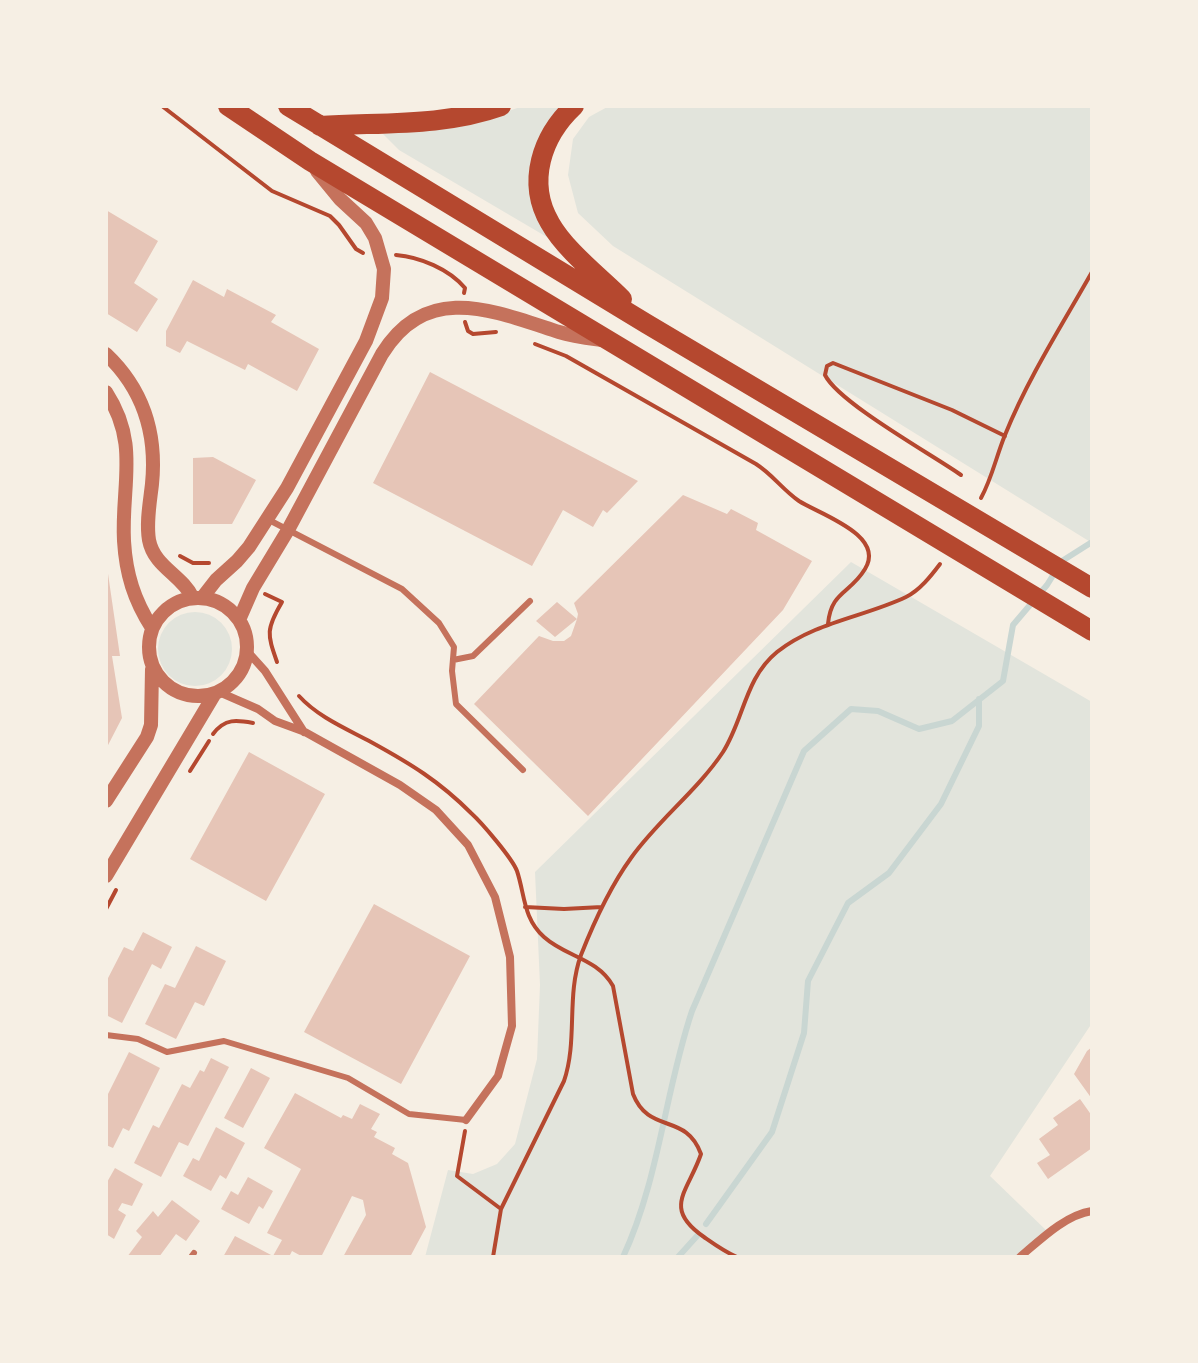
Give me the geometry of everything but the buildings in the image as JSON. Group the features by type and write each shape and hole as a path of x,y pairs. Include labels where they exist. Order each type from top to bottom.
{"highway":[{"path":"228,106 310,161 1092,631"},
{"path":"288,106 1092,588"},
{"path":"320,126 458,119 501,106"},
{"path":"574,106 559,120 544,147 538,179 544,212 559,236 647,324"}],"street":[{"path":"198,598 249,547 287,488 366,341 382,298 384,269 366,223 340,199 310,161"},
{"path":"239,620 253,588 288,530 390,341 413,321 428,313 464,306 522,319 562,333 609,342"},
{"path":"106,354 128,378 139,396 151,435 154,463 149,541 160,563 198,598"},
{"path":"106,392 117,408 128,452 124,540 129,582 136,603 152,628"},
{"path":"106,801 147,737 151,725 152,669 148,644 152,628 168,607 198,598 217,601 239,620 246,635 247,651 239,675 216,694 106,876"},
{"path":"247,651 291,708 305,732"},
{"path":"152,669 159,680 181,694 195,697 216,694 258,709 275,721 305,732 400,785 436,810 468,845 495,897 510,957 512,1026 498,1076 466,1120"},
{"path":"1020,1257 1049,1233 1092,1211"}],"lane":[{"path":"267,519 402,589 439,623 454,647 452,671 456,704 523,770"},
{"path":"453,660 473,656 530,601"},
{"path":"106,1035 138,1039 167,1052 224,1041 348,1078 409,1114 466,1120"}],"path":[{"path":"162,106 272,191 330,216 360,252 420,258 460,282 465,288 465,326 473,334 495,332 507,335"},
{"path":"978,503 1038,367 1092,272"},
{"path":"531,343 566,356 756,464 798,500 862,538 869,556 868,563 865,570 833,602 828,624"},
{"path":"961,475 830,385 825,375 827,366 833,363 874,377 1005,436"},
{"path":"175,551 193,563 212,562 227,571"},
{"path":"493,1257 501,1209 564,1081 570,1061 573,985 581,957 602,907 631,857 704,779 724,749 761,667 778,651 810,632 908,596 930,578 948,554"},
{"path":"253,588 282,602 272,619 268,635 279,667"},
{"path":"294,691 322,715 436,779 474,815 516,868 529,920 560,949 581,957 608,977 613,986 633,1094 639,1109 683,1130 696,1140 701,1154 682,1197 681,1211 686,1225 729,1256 737,1257"},
{"path":"524,907 602,907"},
{"path":"466,1120 457,1176 501,1209"}],"shaded area":[{"path":"523,106 564,106 542,133 552,240 399,150 382,133 497,115"},
{"path":"609,106 1092,106 1092,543 613,246 578,213 568,175 573,139 589,117"},
{"path":"851,562 1092,702 1092,1023 990,1176 1049,1233 1020,1257 425,1257 448,1170 473,1174 497,1164 515,1144 537,1059 540,985 535,872"},
{"path":"195,612 209,615 221,623 229,635 232,649 229,663 221,675 209,683 195,686 181,683 169,675 161,663 158,649 161,635 169,623 181,615"}],"waterway":[{"path":"623,1257 654,1166 692,1011 804,751 851,709 878,711 919,729 952,721 1003,681 1013,625 1047,585 1062,561 1092,542"},
{"path":"706,1224 772,1132 804,1033 808,981 848,903 889,873 941,804 979,726 979,699"},
{"path":"678,1257 697,1236"}]}
